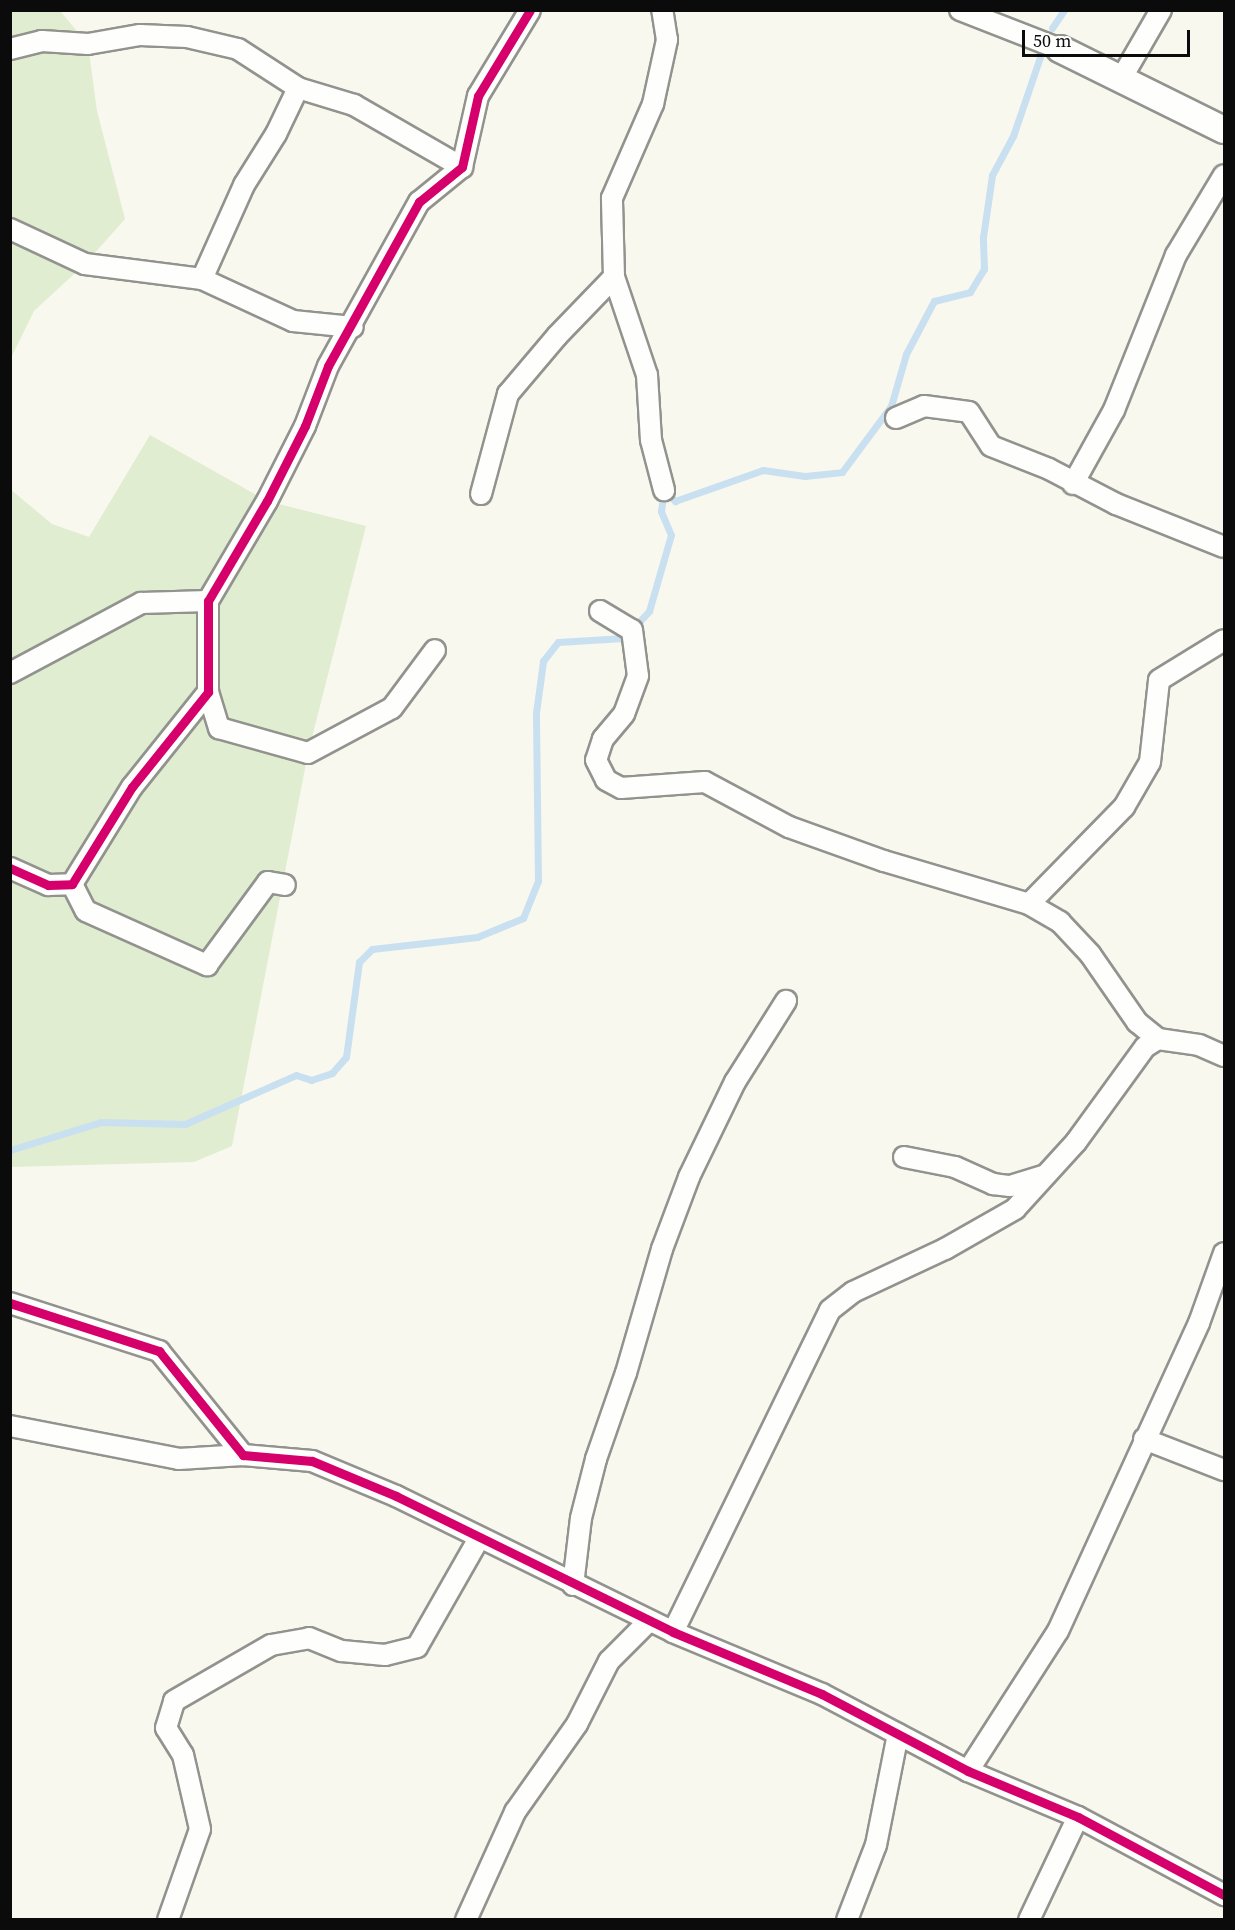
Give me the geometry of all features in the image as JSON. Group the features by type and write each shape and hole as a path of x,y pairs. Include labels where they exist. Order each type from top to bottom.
{"street":[{"path":"435,650 392,708 308,753 219,728 208,692 208,602 267,501 305,426 328,366 353,327 419,202 462,167 478,96 530,10"},
{"path":"662,10 667,39 653,104 612,198 614,277 647,375 651,440 664,490"},
{"path":"960,10 1060,49 1224,130"},
{"path":"1121,79 1161,10"},
{"path":"10,49 42,41 88,44 140,35 187,37 238,49 298,88 354,105 462,167"},
{"path":"202,279 244,185 276,134 298,88"},
{"path":"1073,484 1114,410 1176,255 1224,175"},
{"path":"10,229 85,264 202,279 293,321 353,327"},
{"path":"481,494 508,394 556,336 614,277"},
{"path":"896,418 924,406 969,412 991,446 1049,469 1073,484 1224,547"},
{"path":"10,673 141,603 208,602"},
{"path":"600,610 632,630 638,676 624,714 603,739 596,760 606,780 621,788 705,782 789,827 884,861 1029,904 1060,922 1090,954 1137,1022 1158,1039 1199,1046 1224,1056"},
{"path":"1029,904 1124,807 1150,762 1159,680 1224,639"},
{"path":"72,884 132,787 208,692"},
{"path":"10,868 48,885 72,884"},
{"path":"72,884 86,911 207,965 268,882 285,885"},
{"path":"573,1585 581,1518 596,1459 674,1218 689,1177 735,1082 786,1001"},
{"path":"673,1632 830,1310 853,1292 945,1249 1015,1209 1076,1142 1144,1047 1158,1039"},
{"path":"904,1157 955,1167 993,1184 1010,1186 1046,1175"},
{"path":"968,1771 1058,1631 1199,1323 1224,1253"},
{"path":"12,1306 159,1351 243,1455"},
{"path":"10,1426 179,1459 243,1455 312,1461 396,1496 478,1539 673,1632 822,1694 968,1771 1078,1817 1224,1895"},
{"path":"1144,1439 1224,1470"},
{"path":"168,1920 200,1829 183,1755 166,1728 174,1701 271,1645 309,1638 342,1651 386,1655 417,1647 478,1539"},
{"path":"466,1920 515,1812 577,1724 609,1661 649,1621"},
{"path":"847,1920 876,1845 898,1734"},
{"path":"1029,1920 1078,1817"}],"green space":[{"path":"11,11 60,11 88,44 97,111 125,219 85,264 34,311 11,358"},
{"path":"150,435 267,501 366,526 308,753 232,1146 194,1162 11,1167 10,489 52,524 89,537"}],"waterway":[{"path":"1052,28 1064,10"},
{"path":"10,1150 101,1122 185,1124 296,1075 311,1080 332,1073 346,1057 359,962 372,949 477,937 523,918 538,881 536,713 543,661 558,642 624,638 649,611 671,535 661,511 664,490 675,501 763,470 805,476 842,472 891,406 906,354 934,301 970,292 984,269 983,237 992,175 1013,136 1040,57"}],"cycle path":[{"path":"10,868 48,885 72,884 132,787 208,692 208,601 267,501 305,426 328,366 419,202 462,167 478,96 530,10"},
{"path":"10,1303 159,1351 243,1455 312,1461 396,1496 673,1632 822,1694 968,1771 1078,1817 1224,1895"}]}
